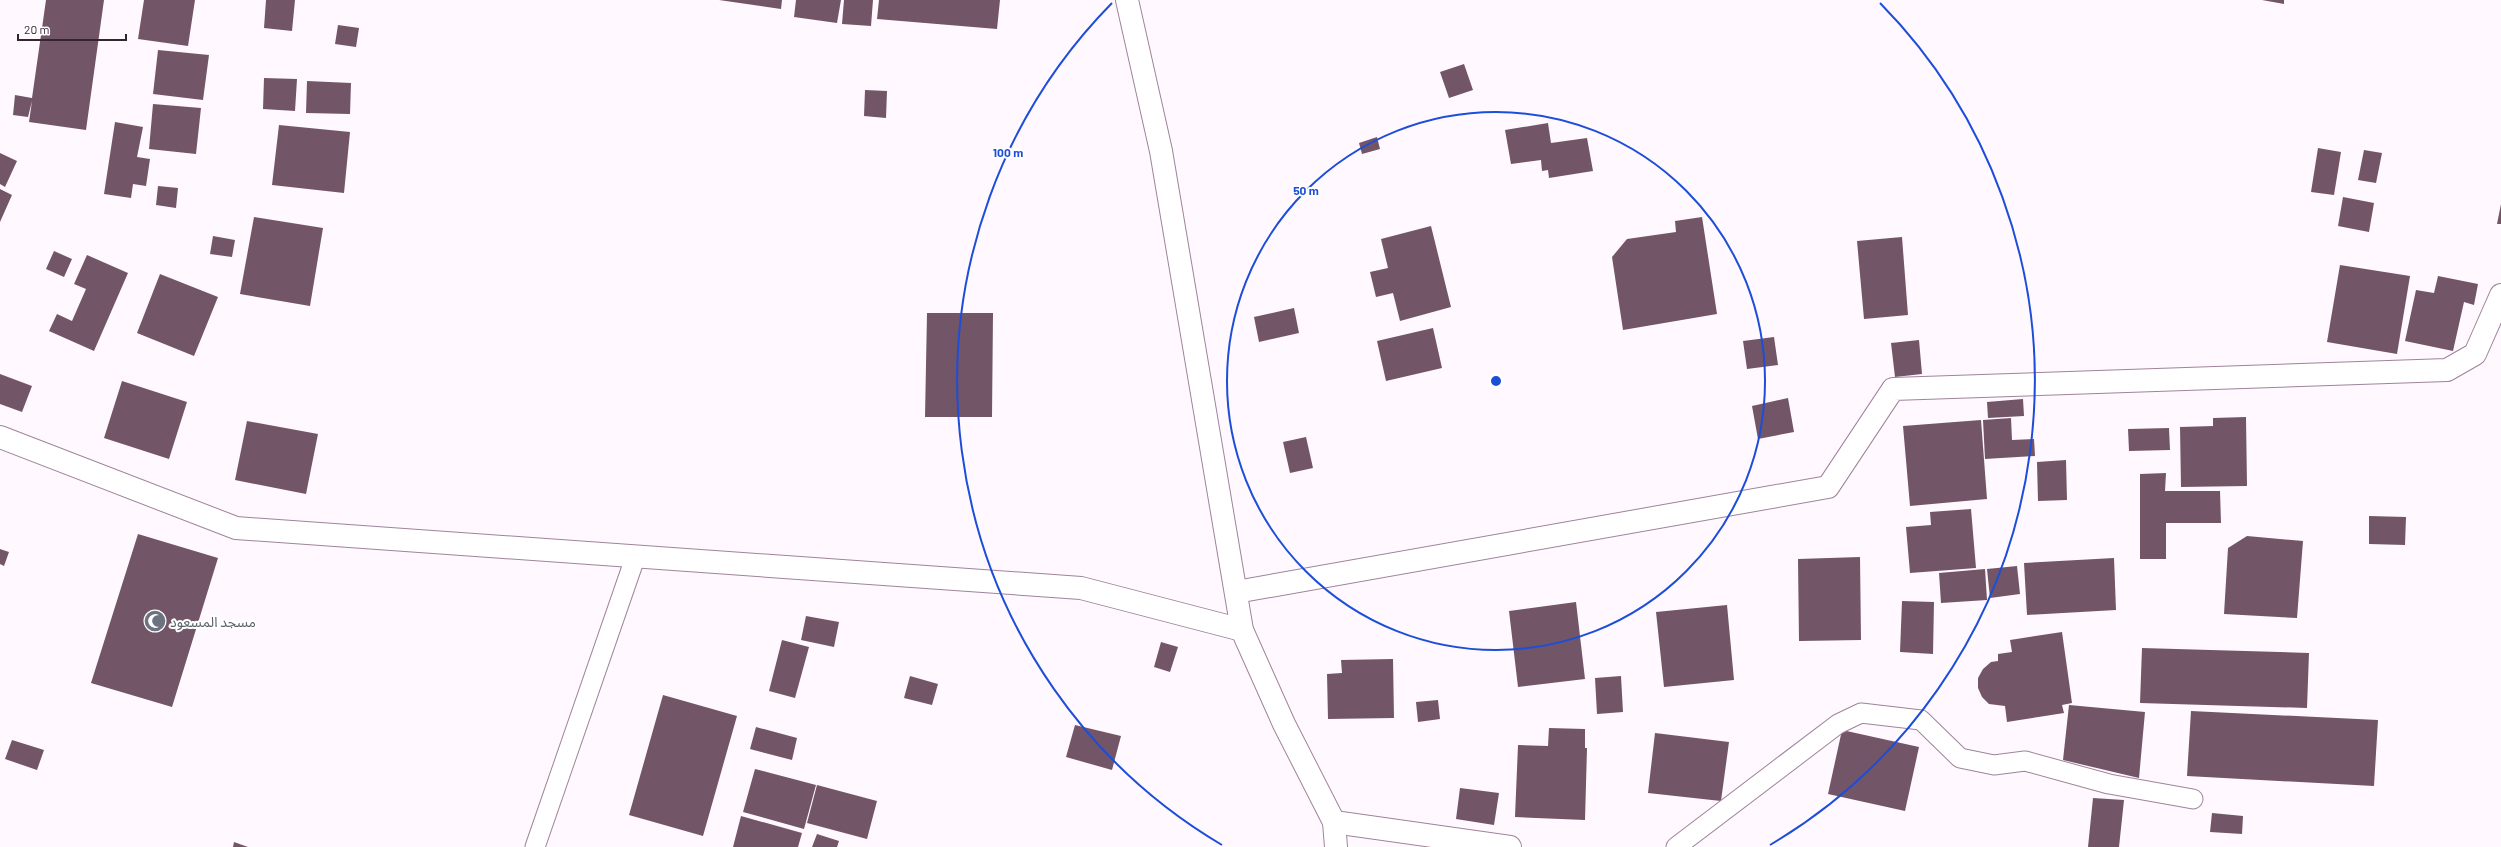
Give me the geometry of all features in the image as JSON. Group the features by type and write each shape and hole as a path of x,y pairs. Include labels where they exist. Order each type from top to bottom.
{"street":[{"path":"1126,0 1161,151 1242,630 1284,724 1334,822 1336,847"},
{"path":"1236,592 1828,488 1893,389 2447,370 2476,354 2501,295"},
{"path":"0,437 236,528 634,558 1081,588 1242,630"},
{"path":"1334,822 1510,847"}],"lane":[{"path":"535,847 634,558"},
{"path":"1676,847 1838,724 1862,713 1921,720 1960,758 1994,765 2025,761 2109,784 2193,799"}],"building":[{"path":"46,0 104,0 86,130 29,122 32,101 28,117 13,115 15,95 32,98"},
{"path":"144,0 195,0 188,46 138,39"},
{"path":"266,0 295,0 292,31 264,28"},
{"path":"719,0 782,0 781,9"},
{"path":"796,0 841,0 837,23 794,17"},
{"path":"844,0 873,0 871,26 842,24"},
{"path":"879,0 1000,0 997,29 877,19"},
{"path":"2262,0 2284,0 2284,4"},
{"path":"338,25 359,28 356,47 335,44"},
{"path":"158,50 209,55 203,100 153,94"},
{"path":"1464,64 1473,90 1449,98 1440,72"},
{"path":"264,78 297,79 295,111 263,109"},
{"path":"307,81 351,83 350,114 306,113"},
{"path":"865,90 887,91 886,118 864,116"},
{"path":"153,104 201,108 196,154 149,149"},
{"path":"115,122 143,127 137,157 150,159 146,186 133,184 131,198 104,194"},
{"path":"1548,123 1551,143 1587,138 1593,171 1549,178 1548,170 1542,171 1541,160 1511,164 1505,130"},
{"path":"279,125 350,132 344,193 272,185"},
{"path":"1377,137 1380,149 1362,154 1359,143"},
{"path":"2318,148 2341,152 2334,195 2311,192"},
{"path":"2364,150 2382,153 2376,183 2358,180"},
{"path":"0,153 17,161 5,187 0,184"},
{"path":"158,186 178,188 176,208 156,205"},
{"path":"0,189 12,195 0,222"},
{"path":"2343,197 2374,203 2369,232 2338,226"},
{"path":"2501,204 2501,224 2497,224"},
{"path":"254,217 323,228 310,306 240,294"},
{"path":"1702,217 1717,314 1623,330 1612,257 1627,239 1676,232 1675,221"},
{"path":"1431,226 1451,307 1400,321 1393,293 1376,297 1370,272 1388,268 1381,239"},
{"path":"213,236 235,240 232,257 210,254"},
{"path":"1902,237 1908,315 1864,319 1857,241"},
{"path":"54,251 72,259 64,277 46,269"},
{"path":"87,255 128,273 94,351 49,331 57,314 72,321 86,289 74,284"},
{"path":"2340,265 2410,276 2397,354 2327,342"},
{"path":"160,274 218,297 194,356 137,333"},
{"path":"2438,276 2478,284 2474,305 2464,302 2453,351 2405,341 2416,290 2434,293"},
{"path":"1294,308 1299,333 1259,342 1254,317"},
{"path":"927,313 993,313 992,417 925,417"},
{"path":"1433,328 1442,368 1386,381 1377,341"},
{"path":"1774,337 1778,365 1747,369 1743,341"},
{"path":"1919,340 1922,374 1895,377 1891,343"},
{"path":"0,374 32,386 22,412 0,404"},
{"path":"122,381 187,402 169,459 104,438"},
{"path":"1788,398 1794,432 1758,439 1752,406"},
{"path":"2023,399 2024,416 1988,418 1987,402"},
{"path":"2246,417 2247,486 2181,487 2180,427 2213,426 2213,418"},
{"path":"2011,418 2012,440 2034,439 2035,456 1985,459 1983,420"},
{"path":"1981,420 1987,499 1910,506 1903,426"},
{"path":"247,421 318,434 306,494 235,480"},
{"path":"2169,428 2170,450 2129,451 2128,429"},
{"path":"1306,437 1313,468 1290,473 1283,442"},
{"path":"2066,460 2067,500 2038,501 2037,462"},
{"path":"2166,473 2165,491 2220,491 2221,523 2166,523 2166,559 2140,559 2140,474"},
{"path":"1971,509 1976,568 1910,573 1906,527 1931,525 1930,512"},
{"path":"2369,516 2406,517 2405,545 2369,544"},
{"name":"مسجد المسعود","path":"138,534 218,558 172,707 91,683"},
{"path":"2247,536 2303,541 2297,618 2224,614 2228,548"},
{"path":"0,549 9,552 4,566 0,564"},
{"path":"1860,557 1861,640 1799,641 1798,559"},
{"path":"2114,558 2116,610 2027,615 2024,563"},
{"path":"2017,566 2020,594 1990,598 1987,569"},
{"path":"1985,569 1987,600 1941,603 1939,573"},
{"path":"1902,601 1934,602 1933,654 1900,652"},
{"path":"1576,602 1585,679 1518,687 1509,611"},
{"path":"1727,605 1734,680 1664,687 1656,612"},
{"path":"806,616 839,622 834,647 801,640"},
{"path":"2062,632 2072,703 2062,705 2064,713 2007,722 2005,706 1989,704 1982,697 1978,688 1978,678 1983,669 1991,662 1998,661 1998,654 2012,652 2010,640"},
{"path":"782,640 809,647 795,698 769,691"},
{"path":"1161,642 1178,647 1170,672 1154,667"},
{"path":"2142,648 2309,653 2307,708 2140,703"},
{"path":"1393,659 1394,718 1328,719 1327,674 1342,673 1341,660"},
{"path":"910,676 938,684 932,705 904,698"},
{"path":"1621,676 1623,712 1597,714 1595,678"},
{"path":"663,695 737,716 703,836 629,815"},
{"path":"1438,700 1440,719 1418,722 1416,702"},
{"path":"2069,705 2145,712 2139,778 2063,760"},
{"path":"2191,711 2378,720 2374,786 2187,776"},
{"path":"1075,725 1121,736 1112,770 1066,757"},
{"path":"756,727 797,738 792,760 750,749"},
{"path":"1549,728 1585,729 1585,748 1587,748 1585,820 1515,817 1518,745 1548,746"},
{"path":"1842,730 1919,747 1905,811 1828,794"},
{"path":"1655,733 1729,742 1721,801 1648,793"},
{"path":"12,740 44,750 37,770 5,759"},
{"path":"755,769 816,785 804,829 743,812"},
{"path":"817,785 877,801 867,839 807,823"},
{"path":"1460,788 1499,793 1494,825 1456,819"},
{"path":"2093,798 2124,800 2119,847 2088,847"},
{"path":"2212,813 2243,816 2242,834 2210,832"},
{"path":"741,816 802,833 798,847 733,847"},
{"path":"817,834 839,841 837,847 812,847"},
{"path":"234,842 248,847 233,847"}],"place":[{"name":"مسجد المسعود","path":"155,621"}]}
